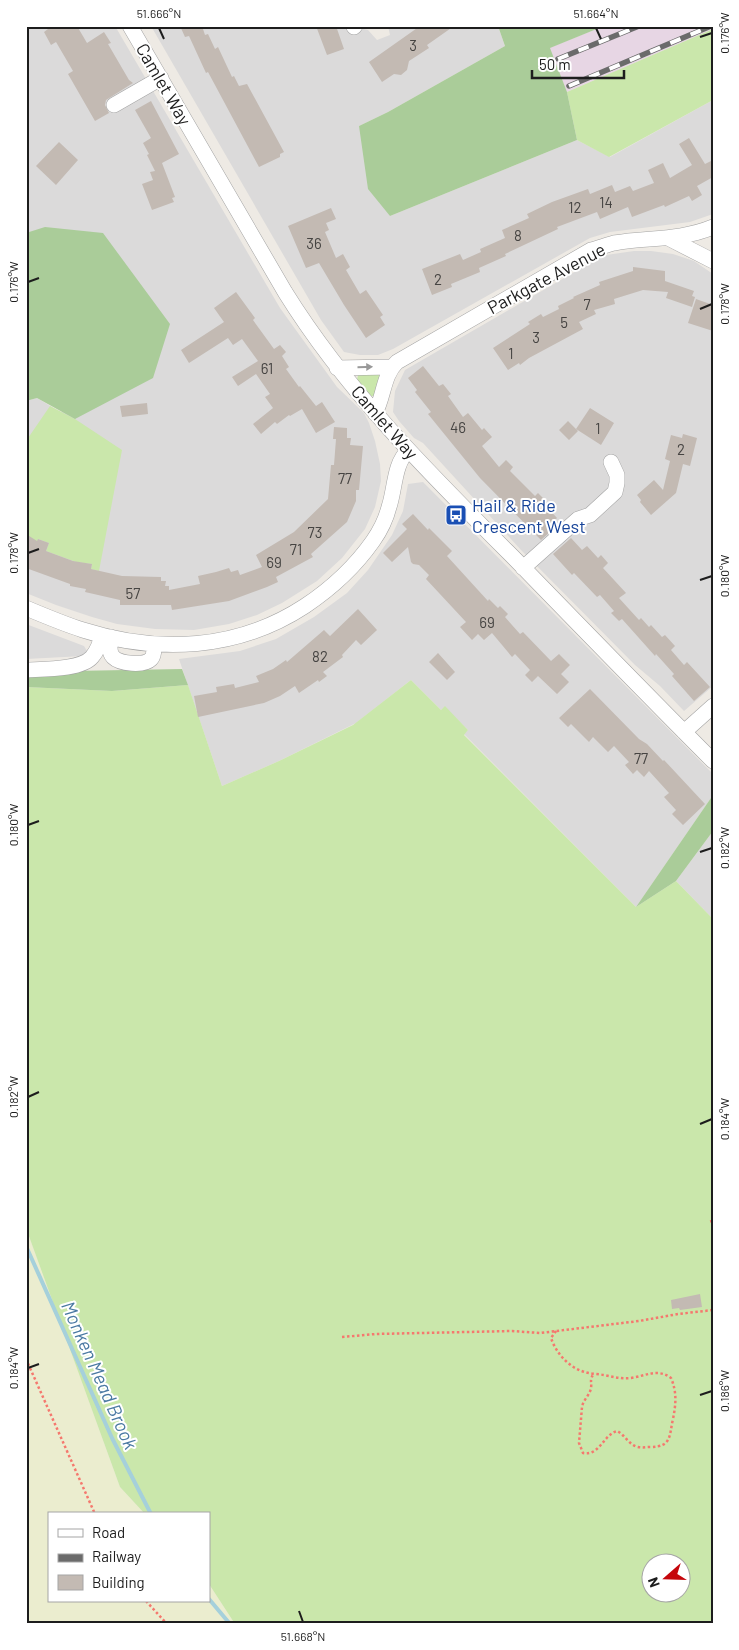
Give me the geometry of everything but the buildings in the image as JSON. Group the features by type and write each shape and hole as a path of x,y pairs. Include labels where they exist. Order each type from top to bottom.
{"street":[{"name":"Camlet Way","path":"130,26 285,292 303,321 338,368 408,450 713,761"},
{"path":"114,105 161,78"},
{"name":"Parkgate Avenue","path":"392,366 591,250 612,244 670,239 702,232 713,227"},
{"path":"670,239 713,261"},
{"path":"338,368 392,366 375,413"},
{"path":"26,608 84,630 106,636 168,645 199,643 244,635 273,624 318,597 346,574 374,539 389,508 402,458 408,450"},
{"path":"523,568 578,520 590,515 615,492 618,483 617,475 610,462"},
{"path":"106,636 113,657 121,662 142,663 150,661 153,656 154,644"},
{"path":"26,670 73,667 91,659 106,636"},
{"path":"684,732 713,706"}],"path":[{"path":"711,1220 713,1228"},
{"path":"342,1337 512,1330 540,1333 713,1310"},
{"path":"556,1331 551,1338 553,1345 573,1367 585,1372 594,1373 616,1378 630,1378 659,1372 671,1378 677,1404 670,1436 666,1443 658,1447 636,1446 617,1431 611,1433 593,1453 583,1453 579,1443 583,1402 591,1388 590,1380 594,1373"},
{"path":"26,1359 94,1512"},
{"path":"147,1602 167,1624"}],"shaded area":[{"path":"26,26 115,26 280,308 337,387 364,413 369,423 380,464 381,481 375,507 365,529 342,558 317,581 282,603 257,615 229,624 194,630 155,629 117,624 56,605 26,593 26,401 37,398 62,413 26,233"},
{"path":"151,26 351,26 353,33 363,29 368,30 377,40 390,35 388,26 498,26 505,46 388,112 359,126 390,216 577,140 610,157 713,100 713,214 690,222 610,232 590,238 393,349 378,355 360,355 344,352 321,320"},
{"path":"604,26 713,26 713,29 567,92 549,48"},
{"path":"634,251 673,254 694,261 713,274 713,686 684,711 660,686 635,665 521,550 423,443 414,438 393,412 395,391 405,370 597,259 606,255"},
{"path":"423,482 713,774 713,795 636,907 464,734 468,730 445,707 441,710 411,680 356,723 279,761 222,786 179,659 240,651 276,639 314,617 347,593 368,570 392,535 403,511 408,484"},
{"path":"26,624 84,646 87,651 83,656 26,659"},
{"path":"713,831 713,919 676,881"}],"green space":[{"path":"498,26 604,26 550,48 567,92 577,140 390,216 368,189 359,126 388,112 505,46"},
{"path":"713,29 713,100 609,157 577,140 567,92"},
{"path":"45,227 103,233 170,324 153,378 75,419 37,398 26,401 26,233"},
{"path":"361,373 376,373 379,375 381,379 375,396 370,396 357,380 358,375"},
{"path":"50,406 75,419 122,450 99,571 91,569 92,564 76,562 46,551 49,543 38,539 35,548 26,534 26,441"},
{"path":"182,669 188,685 112,691 26,687 26,674 71,671"},
{"path":"411,680 441,710 445,706 468,730 464,735 636,907 676,881 713,919 713,1624 235,1624 210,1586 210,1512 143,1512 120,1487 26,1228 26,687 112,691 188,685 222,786 353,725"},
{"path":"713,795 713,831 676,881 636,907"},
{"path":"26,1228 120,1487 143,1512 48,1512 48,1602 210,1602 210,1586 235,1624 26,1624"}],"waterway":[{"name":"Monken Mead Brook","path":"26,1246 112,1438 150,1512"},
{"name":"Monken Mead Brook","path":"210,1600 230,1624"}],"railway":[{"path":"558,59 639,26"},
{"path":"569,86 711,26"}],"place":[{"name":"Hail & Ride Crescent West","path":"456,515"}]}
